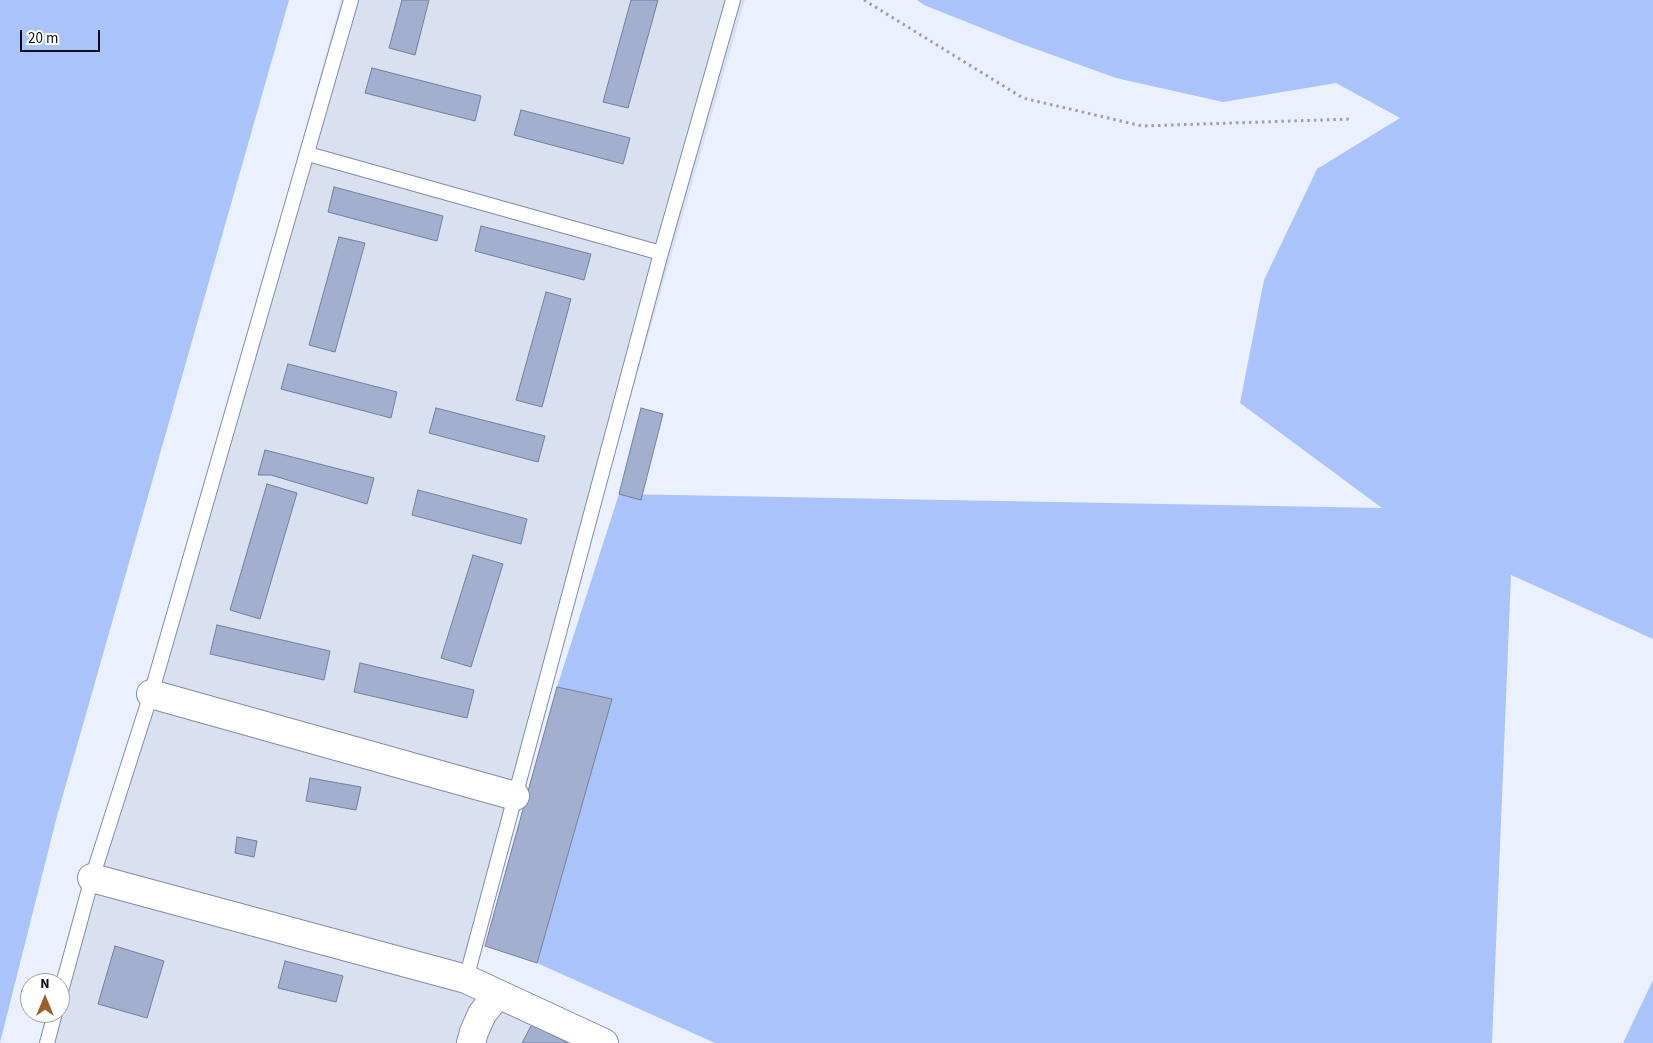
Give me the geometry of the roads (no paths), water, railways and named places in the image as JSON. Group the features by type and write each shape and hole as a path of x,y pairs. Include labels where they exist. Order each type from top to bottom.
{"street":[{"path":"151,694 515,796"},
{"path":"92,878 466,980 604,1043"},
{"path":"471,1043 482,1014 497,995"}],"lane":[{"path":"66,973 92,878 151,694 351,0"},
{"path":"466,980 662,254 733,0"},
{"path":"308,154 662,254"},
{"path":"47,1043 52,1023"}]}
